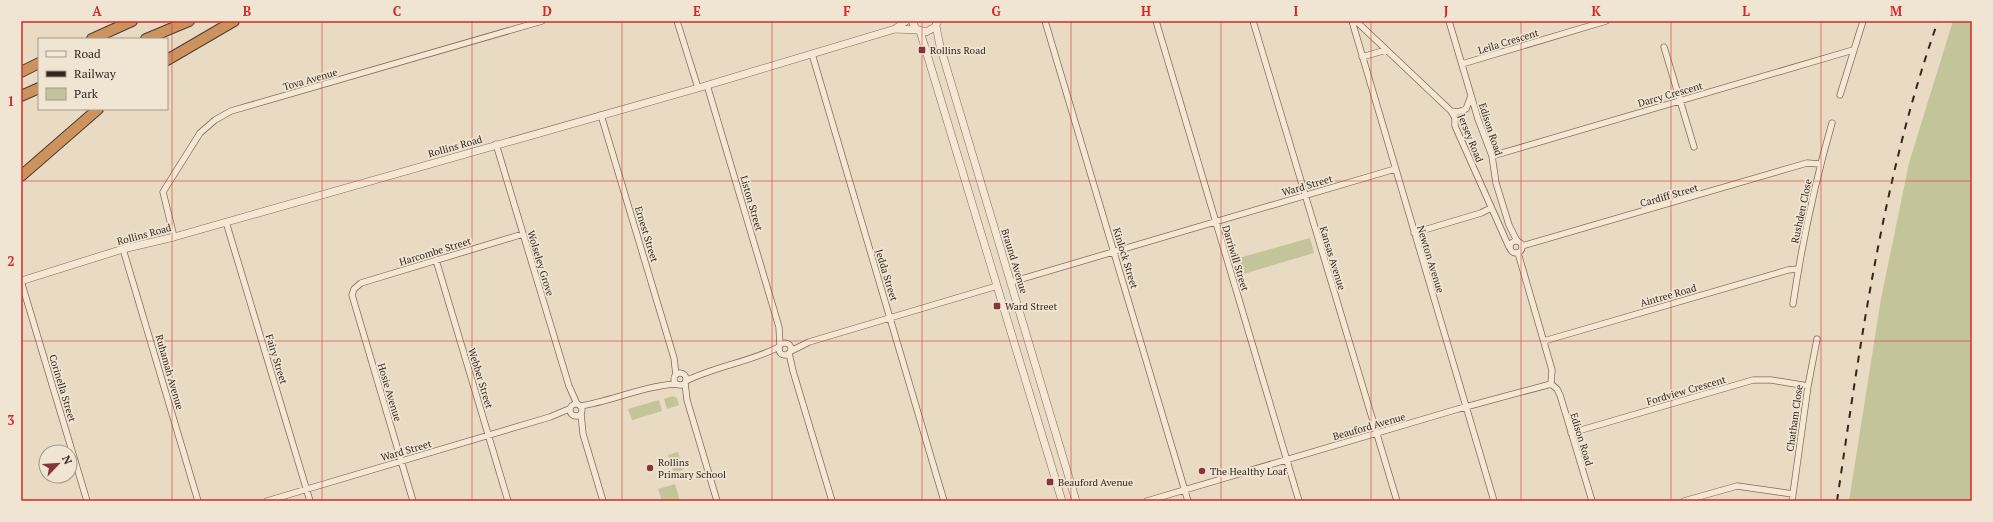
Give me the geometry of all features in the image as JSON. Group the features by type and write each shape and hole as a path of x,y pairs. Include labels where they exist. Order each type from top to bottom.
{"highway":[{"path":"94,38 132,21"},
{"path":"148,38 189,21"},
{"path":"168,59 234,21"},
{"path":"21,72 38,64"},
{"path":"21,96 38,88"},
{"path":"21,172 97,110"},
{"path":"21,176 41,157"}],"street":[{"name":"Tova Avenue","path":"174,237 163,192 200,133 215,120 231,111 542,21"},
{"path":"677,21 698,88"},
{"name":"Rollins Road","path":"21,281 123,249 174,237 496,144 698,88 895,29 906,21"},
{"path":"912,21 915,28 919,31 1062,501"},
{"name":"Kinlock Street","path":"1045,21 1188,501"},
{"name":"Darriwill Street","path":"1156,21 1299,501"},
{"name":"Kansas Avenue","path":"1253,21 1396,501"},
{"name":"Newton Avenue","path":"1352,21 1494,501"},
{"name":"Jersey Road","path":"1356,21 1450,111 1455,118 1455,126 1510,247"},
{"name":"Edison Road","path":"1449,21 1478,119 1492,156 1496,182 1509,224 1517,241"},
{"name":"Leila Crescent","path":"1462,64 1606,21"},
{"path":"1840,95 1863,21"},
{"name":"Rollins Road","path":"895,29 929,31 938,23"},
{"name":"Braund Avenue","path":"938,23 940,46 1076,501"},
{"path":"1664,47 1694,147"},
{"path":"1362,57 1386,50"},
{"name":"Darcy Crescent","path":"1492,156 1853,50"},
{"name":"Jedda Street","path":"812,54 944,501"},
{"name":"Liston Street","path":"707,85 779,327 788,343 786,353"},
{"path":"1466,109 1471,96"},
{"path":"1450,111 1458,112 1466,109 1474,113 1478,119"},
{"path":"1455,118 1458,112"},
{"name":"Ernest Street","path":"602,115 674,358 678,378 687,400 717,501"},
{"name":"Rushden Close","path":"1794,304 1798,269 1820,164 1832,123"},
{"name":"Wolseley Grove","path":"496,144 569,386 579,405 583,434"},
{"name":"Cardiff Street","path":"1522,246 1807,163 1820,164"},
{"name":"Ward Street","path":"763,355 786,353 809,342 1395,169"},
{"path":"1414,233 1481,214 1491,208"},
{"name":"Fairy Street","path":"226,222 310,501"},
{"name":"Harcombe Street","path":"354,288 361,283 523,234"},
{"path":"1517,241 1522,246 1518,253 1512,252 1510,247 1511,243 1517,241"},
{"name":"Ruhamah Avenue","path":"123,249 198,501"},
{"path":"1518,253 1552,370 1550,384"},
{"name":"Webber Street","path":"436,260 508,501"},
{"name":"Aintree Road","path":"1544,341 1788,270 1798,269"},
{"name":"Corinella Street","path":"21,281 87,501"},
{"name":"Hosie Avenue","path":"354,288 352,295 413,501"},
{"name":"Liston Street","path":"779,327 780,346"},
{"name":"Chatham Close","path":"1792,501 1808,386 1817,339"},
{"name":"Ward Street","path":"571,411 581,413 600,403 678,378 700,374 763,355 788,343 809,342"},
{"path":"780,346 786,353 793,371 832,501"},
{"name":"Ward Street","path":"678,378 686,382 700,374"},
{"name":"Ernest Street","path":"678,378 686,382 687,400"},
{"name":"Fordview Crescent","path":"1571,432 1753,380 1771,380 1808,386"},
{"name":"Edison Road","path":"1550,384 1557,389 1560,395 1592,501"},
{"name":"Beauford Avenue","path":"1148,501 1466,407 1550,384"},
{"name":"Wolseley Grove","path":"569,386 571,411 583,434 603,501"},
{"name":"Ward Street","path":"267,501 571,411 579,405 600,403"},
{"path":"1684,501 1737,486 1793,494"}],"green space":[{"path":"1953,21 1972,21 1972,501 1849,501 1881,299 1909,163"},
{"path":"1310,238 1314,253 1240,275 1235,259"},
{"path":"673,396 677,398 679,405 667,409 664,399"},
{"path":"659,400 662,411 632,420 628,409"},
{"path":"678,452 683,470 674,473 668,455"},
{"path":"675,484 680,501 662,501 658,489"}],"railway":[{"path":"1837,501 1865,319 1888,198 1902,139 1919,79 1938,21"}],"place":[{"name":"Rollins Road","path":"922,50"},
{"name":"Ward Street","path":"997,306"},
{"name":"Rollins Primary School","path":"650,468"},
{"name":"The Healthy Loaf","path":"1202,471"},
{"name":"Beauford Avenue","path":"1050,482"}]}
